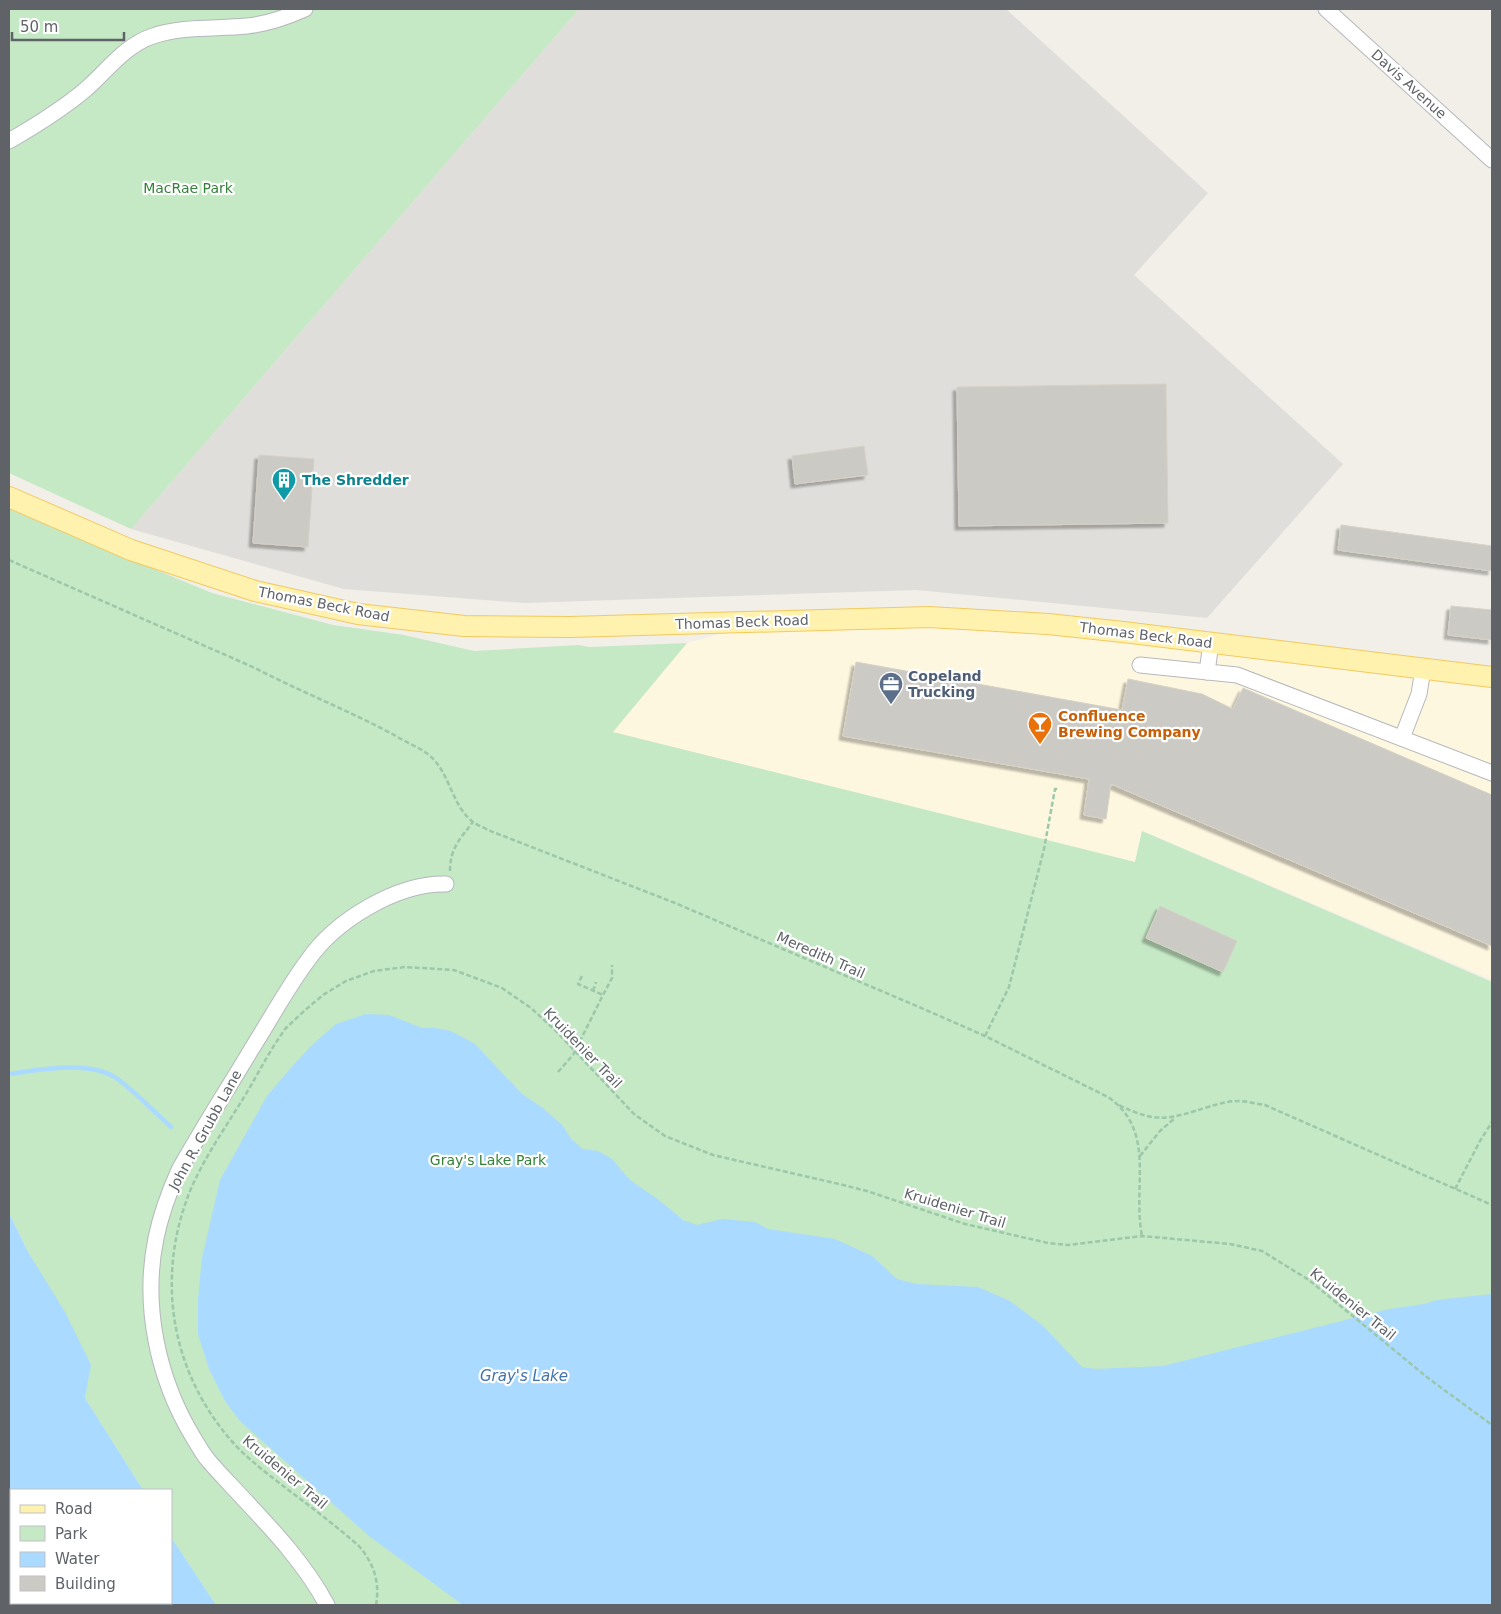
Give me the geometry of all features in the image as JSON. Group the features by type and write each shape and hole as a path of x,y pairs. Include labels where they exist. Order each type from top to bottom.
{"main road":[{"name":"Thomas Beck Road","path":"9,497 148,556 255,591 358,614 464,626 570,627 929,616 1057,625 1492,677"}],"street":[{"path":"9,141 66,104 85,90 126,51 152,36 170,32 249,26 274,20 305,9"},
{"name":"Davis Avenue","path":"1326,9 1492,160"},
{"path":"1207,672 1211,643"},
{"path":"1140,665 1237,675 1492,773"},
{"path":"1402,738 1419,694 1423,668"},
{"name":"John R. Grubb Lane","path":"327,1605 290,1549 207,1459 180,1416 166,1381 156,1341 151,1307 151,1274 156,1238 165,1202 179,1170 286,992 309,958 336,930 366,908 415,887 446,884"}],"path":[{"name":"Meredith Trail","path":"9,560 255,668 291,687 342,708 415,746 430,756 436,763 463,811 473,822 502,836 637,888 985,1036 1118,1104 1134,1127 1140,1156 1140,1222 1142,1236"},
{"path":"985,1036 1009,988 1044,849 1055,789 1058,789"},
{"path":"446,884 450,873 452,853 473,822"},
{"path":"558,1072 575,1051 612,978 612,965"},
{"name":"Kruidenier Trail","path":"376,1605 378,1584 369,1557 359,1546 238,1448 214,1417 193,1380 177,1338 172,1306 172,1263 178,1229 191,1190 210,1153 264,1062 285,1029 304,1010 323,995 346,981 374,971 405,967 454,970 477,977 502,988 531,1008 575,1051 634,1114 665,1136 713,1155 867,1191 965,1224 1048,1243 1068,1245 1142,1236 1230,1244 1262,1251 1309,1280 1428,1378 1492,1425"},
{"path":"582,976 578,984 603,995"},
{"path":"592,991 596,982"},
{"path":"1118,1104 1135,1113 1156,1118 1177,1117 1221,1104 1239,1101 1266,1105 1492,1205"},
{"path":"1140,1156 1160,1131 1177,1117"},
{"path":"1455,1189 1492,1122"}],"shaded area":[{"path":"579,9 1006,9 1208,193 1134,275 1343,464 1207,618 916,590 524,603 344,589 131,529"},
{"path":"929,617 1492,677 1492,980 1143,831 1135,862 612,732 687,643 768,621"}],"green space":[{"name":"MacRae Park","path":"9,9 579,9 131,529 9,473"},
{"name":"Gray's Lake Park","path":"9,509 212,593 333,625 404,635 474,651 579,645 589,647 687,643 613,732 1135,862 1142,831 1492,982 1492,1605 216,1605 172,1539 172,1489 142,1489 85,1398 90,1365 28,1252 9,1213"}],"water":[{"name":"Gray's Lake","path":"366,1014 389,1015 422,1028 451,1031 475,1044 522,1094 543,1108 563,1126 571,1139 583,1149 598,1151 612,1159 630,1180 659,1200 683,1220 697,1225 722,1219 755,1222 768,1229 835,1239 872,1256 897,1279 916,1284 978,1287 1010,1301 1042,1325 1082,1367 1095,1369 1163,1366 1389,1309 1424,1304 1437,1300 1492,1294 1492,1605 463,1605 369,1536 240,1421 225,1401 209,1369 198,1334 198,1299 202,1258 220,1180 267,1096 289,1070 311,1046 336,1024"},
{"path":"9,1213 28,1252 65,1312 91,1365 85,1398 142,1489 10,1489 10,1604 172,1604 172,1539 216,1605 9,1605"}],"building":[{"path":"1166,384 1168,523 959,526 957,387"},
{"path":"864,446 868,475 795,484 792,456"},
{"name":"The Shredder","path":"259,455 314,459 308,547 253,543"},
{"path":"1341,525 1492,546 1492,571 1338,550"},
{"path":"1451,606 1492,610 1492,640 1448,635"},
{"path":"856,662 1122,710 1128,679 1202,694 1233,709 1243,688 1492,795 1492,946 1111,784 1106,819 1084,815 1089,779 843,736"},
{"path":"1160,906 1237,941 1223,972 1146,938"}],"waterway":[{"path":"9,1074 64,1068 92,1069 105,1072 130,1089 171,1127"}],"place":[{"name":"The Shredder","path":"284,501"},
{"name":"Copeland Trucking","path":"891,705"},
{"name":"Confluence Brewing Company","path":"1040,745"}]}
